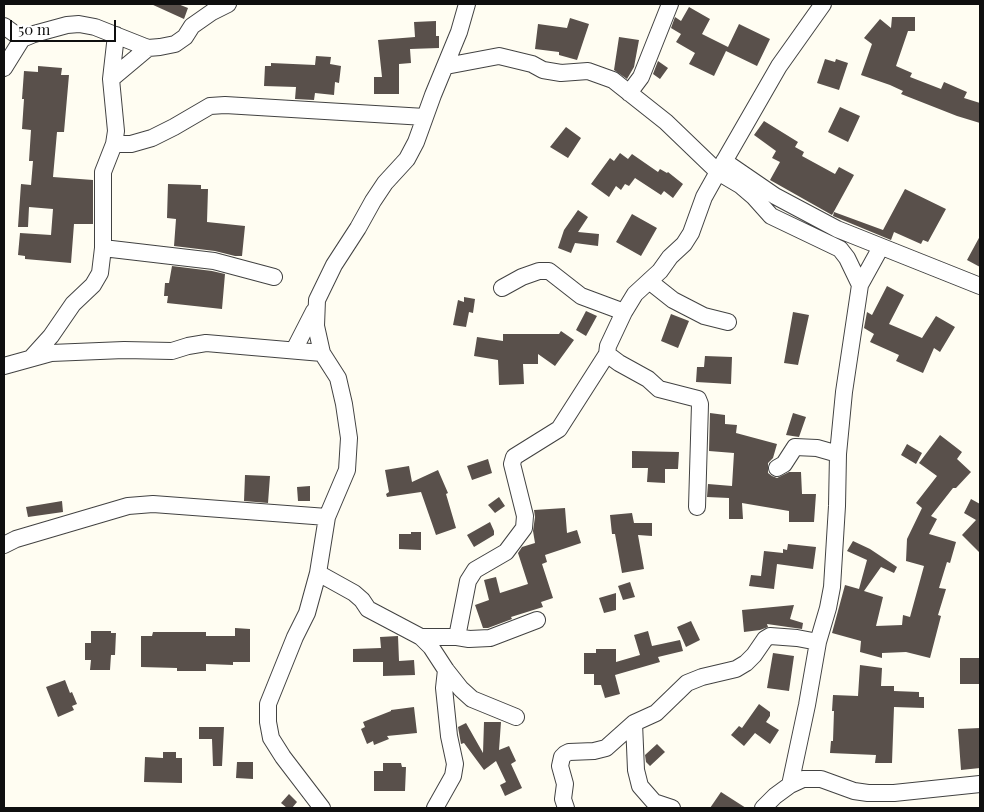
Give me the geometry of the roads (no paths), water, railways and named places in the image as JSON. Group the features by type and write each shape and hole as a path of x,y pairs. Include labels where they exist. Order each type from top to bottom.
{"street":[{"path":"4,68 22,39 34,34 67,25 79,24 95,27 148,48 160,47 176,44 185,37 192,26 212,12 228,4"},
{"path":"294,350 315,309 317,300 334,265 385,184 407,159 416,142 459,32 467,4"},
{"path":"629,93 641,77 670,4"},
{"path":"457,637 468,581 475,570 506,552 524,528 525,516 512,464 514,457 559,428 607,354 608,346 635,294 660,271 692,233 704,197 721,167 779,66 823,4"},
{"path":"4,26 22,39"},
{"path":"32,357 58,326 73,304 93,285 100,273 103,248 103,172 114,144 116,131 111,80 116,35"},
{"path":"111,80 148,48"},
{"path":"446,66 499,56 532,64 543,70 561,73 588,71 613,80 721,167 754,197 771,216 840,249 848,258 860,285"},
{"path":"114,144 131,144 152,138 210,106 225,105 425,117"},
{"path":"721,167 837,229 980,286"},
{"path":"790,785 818,642 832,587 838,454 844,392 860,285 881,246"},
{"path":"103,248 214,261 274,276"},
{"path":"502,288 522,277 539,271 549,271 580,296 624,312"},
{"path":"649,281 673,300 704,316 728,322"},
{"path":"315,309 316,326 322,352 338,378 349,438 347,470 327,517 318,573 307,612 268,704 268,722 271,738 322,808"},
{"path":"58,326 71,351"},
{"path":"4,366 51,352 172,351 206,343 322,352"},
{"path":"607,354 618,363 648,379 659,389 698,399 700,404 697,507"},
{"path":"777,468 784,464 795,447 817,448 838,454"},
{"path":"4,545 16,539 128,506 153,504 327,517"},
{"path":"318,573 354,593 368,609 421,637 431,647 461,689 472,699 516,717"},
{"path":"421,637 490,638 537,620"},
{"path":"566,808 564,799 565,784 560,766 562,757 569,752 594,751 606,748 634,723 656,712 687,683 702,677 736,669 746,663 765,639 770,636 818,642"},
{"path":"435,808 453,776 455,764 449,736 444,688 446,670"},
{"path":"634,723 636,770 640,786 654,802 672,808"},
{"path":"763,808 775,796 803,778 832,781 840,787 868,793 894,793 980,784"}]}
